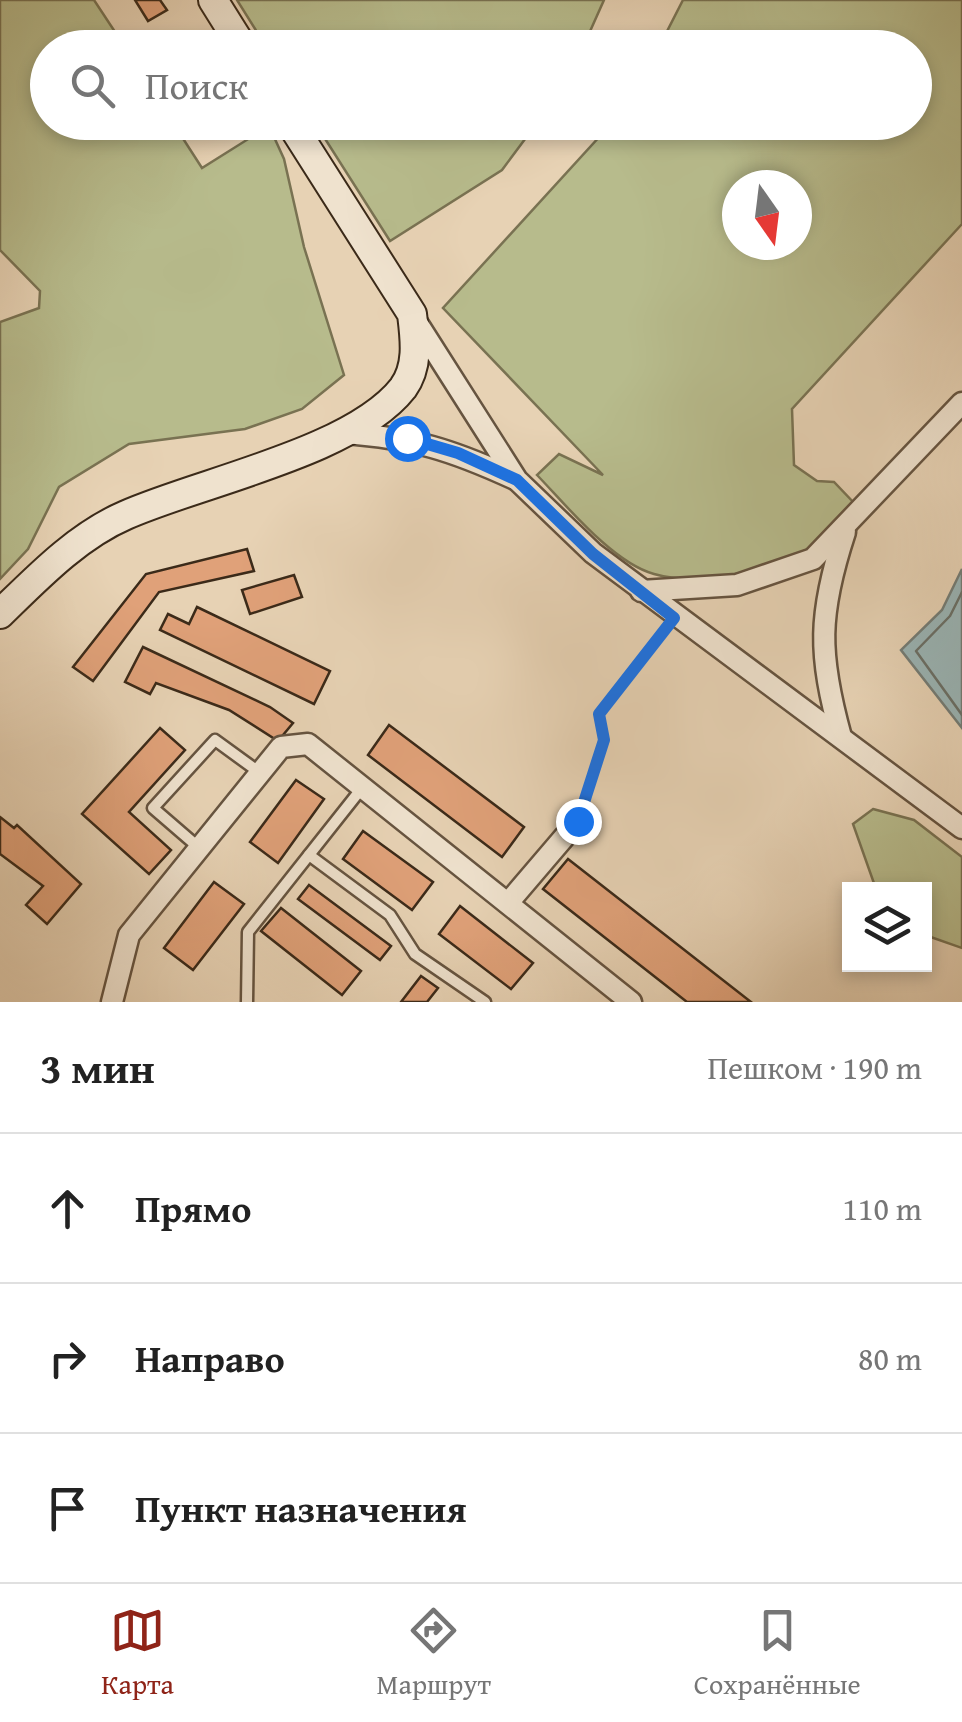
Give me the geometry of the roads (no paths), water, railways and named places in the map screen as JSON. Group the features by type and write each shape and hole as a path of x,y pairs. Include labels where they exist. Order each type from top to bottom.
{"street":[{"path":"212,0 231,30"},
{"path":"301,140 517,480 593,554 674,618 962,828"},
{"path":"0,614 50,565 122,516 344,433 402,388 412,371 416,345 412,314"},
{"path":"640,591 736,585 773,576 812,560 846,530 962,403"},
{"path":"344,433 407,438 458,453 517,480"},
{"path":"841,738 823,653 822,616 846,530"},
{"path":"112,1002 129,935 281,746 308,744 631,1002"},
{"path":"508,903 578,821"}],"lane":[{"path":"197,846 153,808 215,740 260,772"},
{"path":"247,1002 248,932 362,787"},
{"path":"308,855 390,914 415,954 484,1002"}],"water":[{"path":"962,569 962,728 901,650 942,610"}]}
